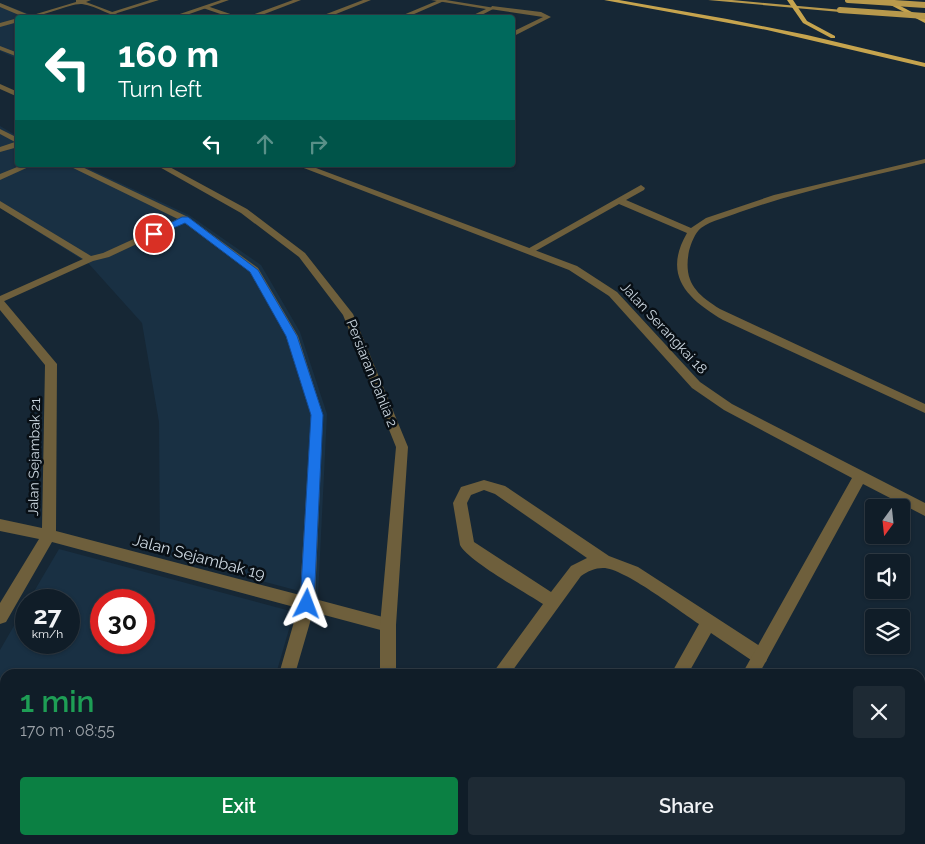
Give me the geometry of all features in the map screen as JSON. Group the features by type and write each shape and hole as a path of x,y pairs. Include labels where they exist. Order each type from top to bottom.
{"highway":[{"path":"607,0 695,15 869,50 925,65"},
{"path":"884,0 925,21"},
{"path":"910,0 925,6"},
{"path":"792,3 812,27 869,50"}],"main road":[{"path":"710,0 792,3 840,10 925,16"},
{"path":"848,0 925,6"}],"street":[{"path":"48,15 95,0"},
{"path":"112,13 156,0"},
{"path":"180,15 226,0"},
{"path":"256,15 298,0"},
{"path":"328,15 368,0"},
{"path":"434,0 541,14 548,17 515,34"},
{"path":"35,15 78,1 88,2 117,15"},
{"path":"407,15 441,1"},
{"path":"0,5 24,15"},
{"path":"205,6 230,15"},
{"path":"477,15 492,8"},
{"path":"0,27 15,23"},
{"path":"0,48 15,54"},
{"path":"0,86 15,94"},
{"path":"0,131 15,140"},
{"path":"0,150 15,143"},
{"path":"925,161 781,196 698,226 689,236 684,252 682,271 687,288 699,300 727,318 925,409"},
{"path":"0,177 24,167"},
{"path":"75,167 185,219 254,270 292,336 317,415 307,604 288,669"},
{"name":"Persiaran Dahlia 2","path":"164,167 244,211 302,255 348,314 402,447 388,625 388,669"},
{"name":"Jalan Serangkai 18","path":"305,167 573,268 613,294 696,385 728,407 925,510"},
{"path":"528,251 641,188"},
{"path":"620,200 692,232"},
{"path":"0,204 90,259"},
{"path":"0,301 90,259 106,255 185,219"},
{"name":"Jalan Sejambak 21","path":"0,301 51,364 49,535 0,617"},
{"path":"753,669 860,476"},
{"path":"553,602 480,555 467,544 460,503 466,491 484,485 500,490 604,561 633,572 760,656"},
{"name":"Jalan Sejambak 19","path":"0,525 49,535 388,625"},
{"path":"504,669 576,571 587,564 604,561"},
{"path":"682,669 709,622"}],"shaded area":[{"path":"0,3 32,15 15,15 15,58 0,51"},
{"path":"0,126 15,135 15,167 85,167 189,215 261,265 300,332 327,414 318,596 160,554 159,422 142,323 89,264 0,208"},
{"path":"59,549 294,612 277,669 0,669 0,650 15,624 15,654 80,654 80,589 35,589"}],"route":[{"path":"154,234 185,219 254,270 292,336 317,415 307,604"}]}
